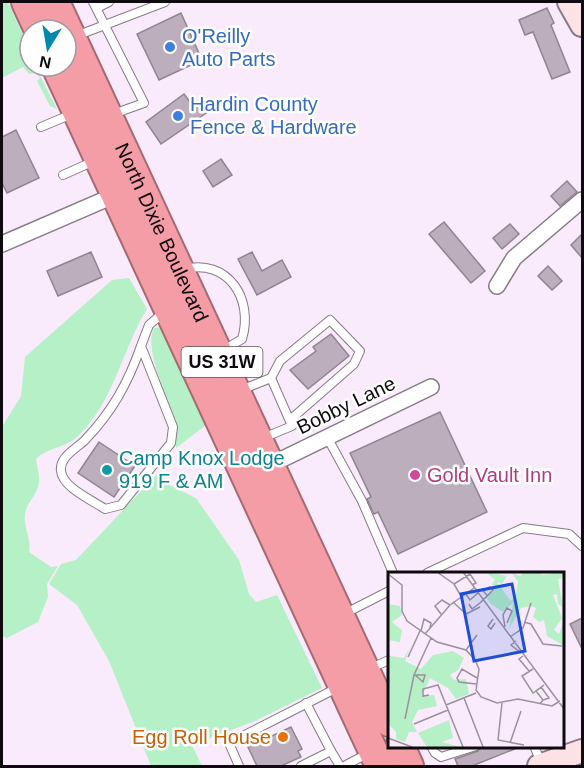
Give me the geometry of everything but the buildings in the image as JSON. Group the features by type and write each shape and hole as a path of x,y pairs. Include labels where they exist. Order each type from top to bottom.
{"highway":[{"path":"26,2 33,18"},
{"name":"North Dixie Boulevard","path":"55,2 61,18"},
{"name":"North Dixie Boulevard","path":"78,70 92,119 99,159 128,190"},
{"name":"North Dixie Boulevard","path":"64,78 92,119 128,190 327,621 388,720"},
{"name":"North Dixie Boulevard","path":"166,274 168,309 205,357"},
{"name":"North Dixie Boulevard","path":"361,674 384,754 409,766"}],"street":[{"path":"569,2 582,25"},
{"path":"2,244 128,190"},
{"path":"497,286 514,258 582,200"},
{"name":"Bobby Lane","path":"250,454 327,437 431,387"},
{"path":"539,759 582,750"}],"lane":[{"path":"41,127 92,119 144,103 95,5 109,2"},
{"path":"78,36 165,2"},
{"path":"63,175 99,159"},
{"path":"166,274 201,265 220,272 237,288 245,309 246,326 242,339 205,357"},
{"path":"141,346 158,395 173,427 171,443 121,505 105,509 66,483 61,474 61,466 64,458 112,410 129,381 148,325 168,309"},
{"path":"224,397 271,378 280,361 330,320 360,351 354,364 290,420"},
{"path":"250,454 292,426 271,378"},
{"path":"327,437 362,501 393,572"},
{"path":"429,572 523,528 569,534 582,546"},
{"path":"327,621 388,591"},
{"path":"239,766 229,743 361,674"},
{"path":"306,703 331,751 342,766 384,754"},
{"path":"432,747 441,757 473,747"},
{"path":"301,766 331,751"}],"green space":[{"path":"2,2 8,2 18,24 18,70 2,78"},
{"path":"41,78 57,109 50,106 37,81"},
{"path":"129,278 147,309 101,407 74,440 36,459 39,483 25,514 29,552 51,567 58,566 47,584 48,597 38,622 7,638 2,636 2,427 21,396 25,357 112,280"},
{"path":"162,327 206,425 176,448 176,433 156,368 151,339 154,328"},
{"path":"159,472 171,486 196,498 239,560 249,594 256,602 277,595 322,688 255,721 192,745 202,766 151,766 109,661 77,605 49,584 61,564 76,560"}],"place":[{"name":"O'Reilly Auto Parts","path":"170,47"},
{"name":"Hardin County Fence & Hardware","path":"178,116"},
{"name":"Camp Knox Lodge 919 F & AM","path":"107,470"},
{"name":"Gold Vault Inn","path":"415,475"},
{"name":"Egg Roll House","path":"283,737"}]}
